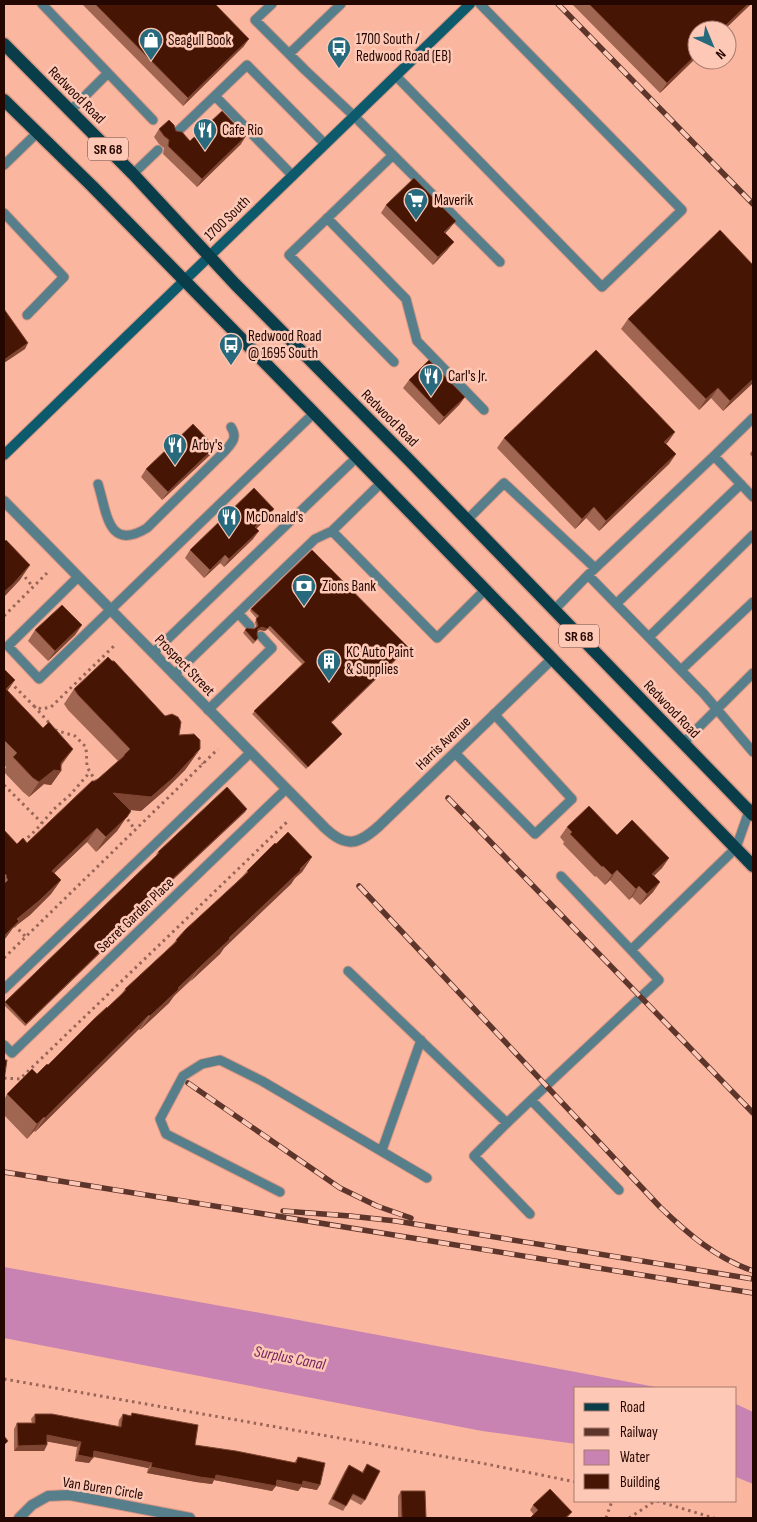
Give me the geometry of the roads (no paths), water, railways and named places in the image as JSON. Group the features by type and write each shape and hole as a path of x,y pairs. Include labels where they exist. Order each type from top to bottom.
{"main road":[{"name":"Redwood Road","path":"4,44 133,174 249,298 683,743 752,811"},
{"name":"SR 68","path":"4,100 92,186 314,413 753,866"}],"street":[{"name":"1700 South","path":"4,455 470,4"},
{"name":"Prospect Street","path":"4,501 286,789 332,834 343,841 350,842"},
{"name":"Harris Avenue","path":"350,842 357,842 371,833 552,658"},
{"name":"Van Buren Circle","path":"18,1518 32,1505 48,1496 70,1495 190,1518"}],"lane":[{"path":"42,4 153,120"},
{"path":"272,4 255,20 500,262"},
{"path":"290,54 341,4"},
{"path":"396,76 602,287 682,210 480,4"},
{"path":"175,134 246,65 325,144"},
{"path":"70,111 108,73"},
{"path":"215,96 293,176"},
{"path":"4,165 37,133"},
{"path":"133,174 158,150"},
{"path":"393,155 289,255 394,362"},
{"path":"4,213 64,277 27,315"},
{"path":"327,218 406,300 417,340 484,410"},
{"path":"78,577 8,646 39,679 314,413"},
{"path":"554,610 591,571 753,418"},
{"path":"98,484 110,525 114,532 129,536 138,533 147,528 228,447 235,437 235,432 231,427"},
{"path":"714,456 753,497"},
{"path":"153,653 357,457"},
{"path":"174,675 315,539 332,531 381,483"},
{"path":"467,520 504,483 591,571 616,604 751,745"},
{"path":"616,604 741,484"},
{"path":"332,531 437,638 486,590"},
{"path":"649,637 753,535"},
{"path":"681,670 753,602"},
{"path":"238,613 250,626"},
{"path":"208,710 272,648 261,636"},
{"path":"683,743 753,673"},
{"path":"455,752 535,834 572,799 494,714"},
{"path":"4,989 250,753"},
{"name":"Secret Garden Place","path":"4,1045 12,1053 286,789"},
{"path":"631,950 736,848 752,811"},
{"path":"530,1214 474,1156 659,980 561,876"},
{"path":"348,971 507,1123"},
{"path":"382,1150 421,1040"},
{"path":"280,1192 166,1134 160,1119 183,1076 202,1064 220,1060 262,1081 427,1178"},
{"path":"531,1100 619,1190"}],"water":[{"name":"Surplus Canal","path":"4,1267 656,1387 574,1387 574,1444 482,1431 4,1338"},
{"path":"737,1404 753,1412 753,1484 737,1477"}],"railway":[{"path":"558,4 753,204"},
{"path":"448,798 753,1113"},
{"path":"359,886 660,1207 703,1244 727,1259 753,1271"},
{"path":"188,1083 340,1188 377,1206 411,1218"},
{"path":"4,1172 753,1293"},
{"path":"283,1211 396,1221 753,1279"}],"place":[{"name":"Seagull Book","path":"151,61"},
{"name":"1700 South / Redwood Road (EB)","path":"339,69"},
{"name":"Cafe Rio","path":"205,151"},
{"name":"Maverik","path":"416,221"},
{"name":"Redwood Road @ 1695 South","path":"231,366"},
{"name":"Carl's Jr.","path":"431,397"},
{"name":"Arby's","path":"175,466"},
{"name":"McDonald's","path":"229,538"},
{"name":"Zions Bank","path":"304,607"},
{"name":"KC Auto Paint & Supplies","path":"329,682"}]}
